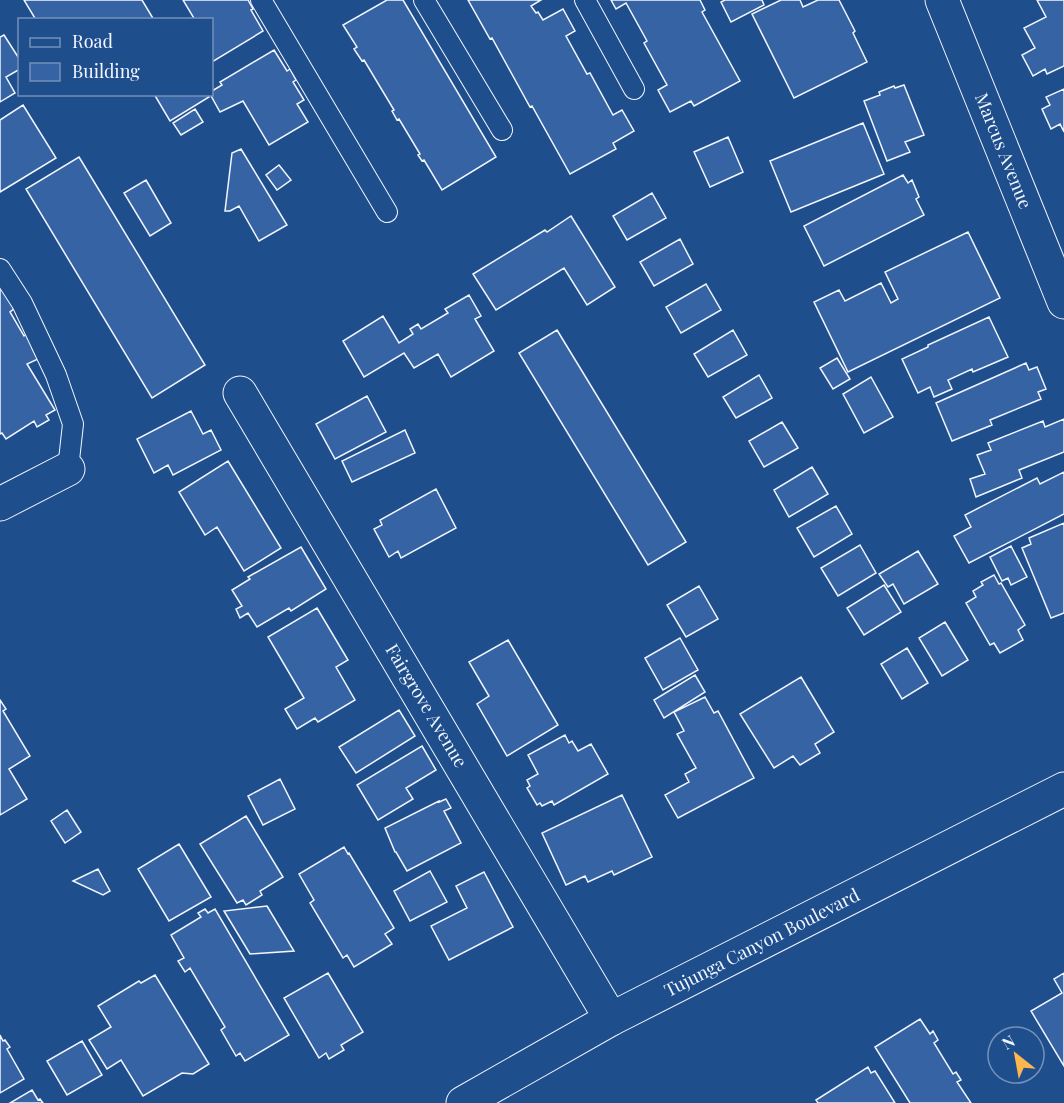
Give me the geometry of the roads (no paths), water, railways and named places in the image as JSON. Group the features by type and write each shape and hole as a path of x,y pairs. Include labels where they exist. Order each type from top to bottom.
{"street":[{"name":"Marcus Avenue","path":"942,0 1064,302"},
{"name":"Fairgrove Avenue","path":"240,393 611,1019"},
{"path":"0,504 68,469"},
{"name":"Tujunga Canyon Boulevard","path":"463,1103 611,1019 1064,789"}],"lane":[{"path":"261,0 387,212"},
{"path":"424,0 502,130"},
{"path":"585,0 634,89"},
{"path":"0,269 22,303 52,365 74,424 68,469"}]}
